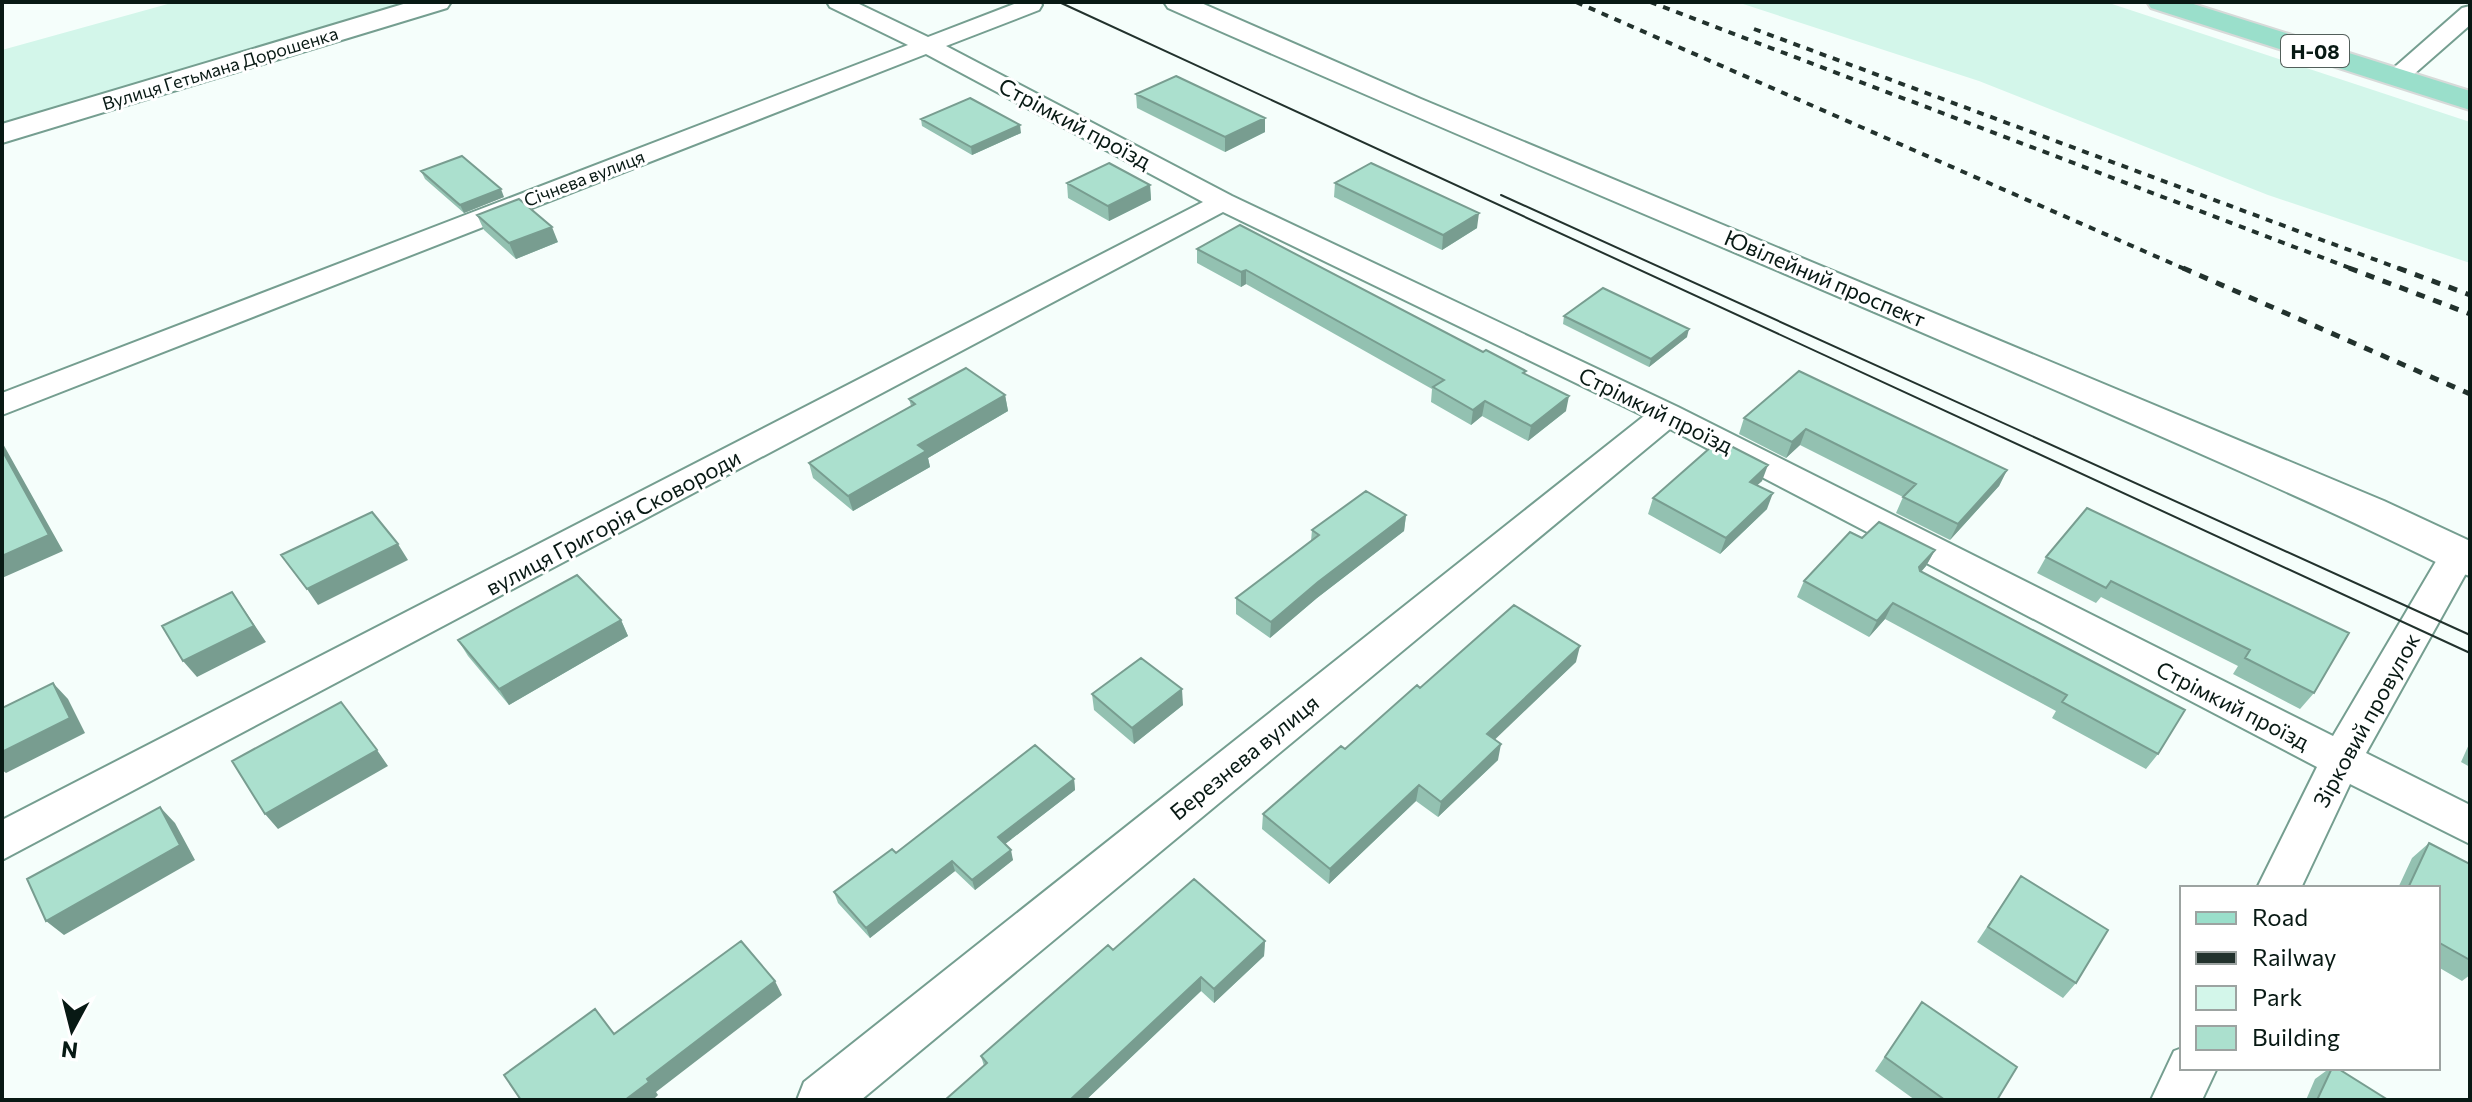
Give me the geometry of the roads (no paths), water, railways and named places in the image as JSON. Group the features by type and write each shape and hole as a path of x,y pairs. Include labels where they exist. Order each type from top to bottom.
{"main road":[{"name":"Вулиця Гетьмана Дорошенка","path":"2,134 438,2"},
{"name":"Ювілейний проспект","path":"1177,2 1411,105 2369,511 2464,558"},
{"name":"Н-08","path":"2160,2 2470,101"}],"street":[{"name":"Стрімкий проїзд","path":"838,2 927,45 1223,202 1667,414 2470,826"},
{"name":"Січнева вулиця","path":"2,405 1031,5"},
{"path":"2397,77 2470,13"},
{"name":"вулиця Григорія Сковороди","path":"2,841 1223,202"},
{"name":"Березнева вулиця","path":"822,1100 1667,414"},
{"name":"Зірковий провулок","path":"2280,886 2341,760 2464,558"},
{"path":"2176,1100 2191,1070"}],"tram line":[{"path":"1059,2 2470,653"},
{"path":"1501,195 2470,635"}],"railway":[{"path":"1576,2 2187,270"},
{"path":"1650,2 2355,270"},
{"path":"1754,29 2403,270"},
{"path":"2183,268 2470,394"},
{"path":"2349,268 2470,314"},
{"path":"2398,268 2470,295"}]}
